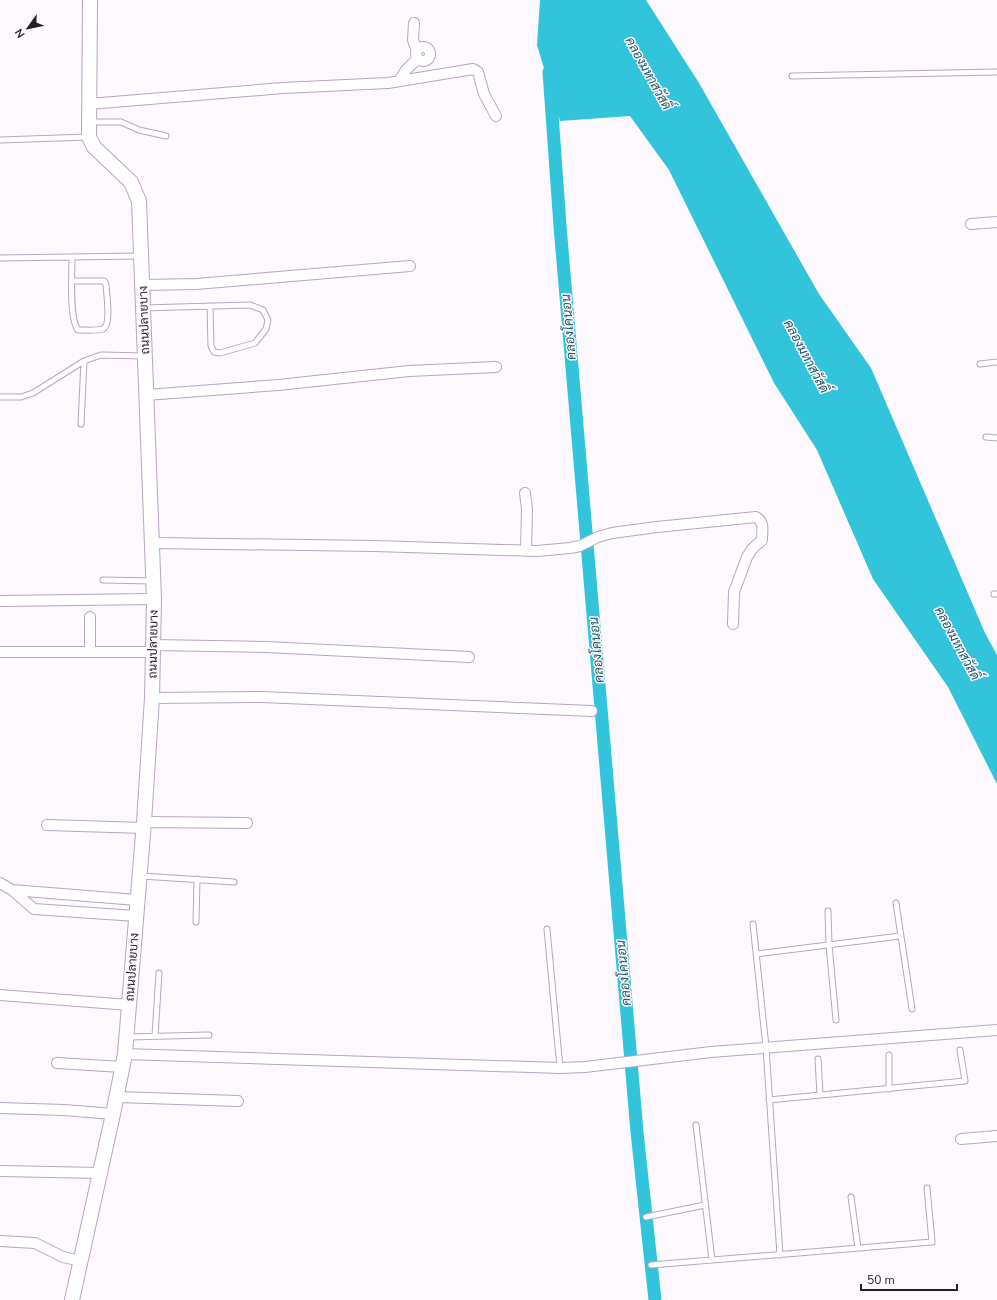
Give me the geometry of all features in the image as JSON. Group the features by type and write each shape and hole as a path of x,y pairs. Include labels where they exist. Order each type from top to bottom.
{"street":[{"path":"89,137 90,0"},
{"path":"399,81 417,55 413,40 414,23"},
{"path":"89,104 283,88 388,83 473,69 478,72 484,94 496,116"},
{"name":"ถนนปลายบาง","path":"72,1300 117,1097 126,1037 144,825 152,698 154,599 139,201 131,182 94,147 89,137"},
{"path":"970,224 997,222"},
{"path":"142,285 196,284 410,266"},
{"path":"146,395 278,385 409,371 496,367"},
{"path":"525,493 527,510 526,551"},
{"path":"152,543 375,546 526,551 552,550 580,546 598,537 612,533 756,517 763,524 762,540 752,549 747,557 734,592 733,624"},
{"path":"0,601 154,599"},
{"path":"90,617 90,652"},
{"path":"0,652 90,652 153,648 266,648 469,657"},
{"path":"152,698 262,697 592,711"},
{"path":"47,825 247,823"},
{"path":"0,883 12,890 34,909 136,916"},
{"path":"12,890 137,900"},
{"path":"0,995 129,1005"},
{"path":"57,1063 123,1061 560,1068 585,1067 766,1047 997,1030"},
{"path":"117,1097 238,1101"},
{"path":"0,1108 64,1110 113,1114"},
{"path":"961,1139 997,1136"},
{"path":"0,1170 100,1174"},
{"path":"0,1241 35,1243 63,1257 81,1261"}],"lane":[{"path":"792,76 997,72"},
{"path":"88,122 121,122 139,130 166,136"},
{"path":"0,140 89,137"},
{"path":"0,258 141,256"},
{"path":"72,257 72,281 73,320 76,327 78,330 102,329 106,327 108,321 106,284 104,281 72,281"},
{"path":"143,308 210,306 250,305 263,310 268,320 266,329 255,343 220,353 214,352 211,346 210,306"},
{"path":"0,398 21,397 33,393 84,362 101,355 145,356"},
{"path":"81,424 84,362"},
{"path":"980,364 997,362"},
{"path":"986,437 997,438"},
{"path":"103,580 154,581"},
{"path":"139,876 234,882"},
{"path":"196,922 198,879"},
{"path":"896,903 912,1009"},
{"path":"828,911 829,945 836,1020"},
{"path":"753,924 766,1047 780,1254"},
{"path":"547,929 560,1068"},
{"path":"756,954 900,936"},
{"path":"155,1036 159,973"},
{"path":"126,1037 209,1035"},
{"path":"769,1100 965,1082 960,1050"},
{"path":"889,1055 889,1089"},
{"path":"818,1060 820,1095"},
{"path":"696,1125 712,1260"},
{"path":"651,1265 932,1242 927,1188"},
{"path":"851,1197 858,1248"},
{"path":"646,1217 705,1204"}],"water":[{"name":"คลองมหาสวัสดิ์","path":"540,0 646,0 699,83 819,294 871,368 985,633 997,655 997,784 948,687 873,579 817,450 774,383 669,170 630,116 560,121 537,45"}],"waterway":[{"name":"คลองโคนอน","path":"549,72 560,226 637,1132 655,1300"}]}
